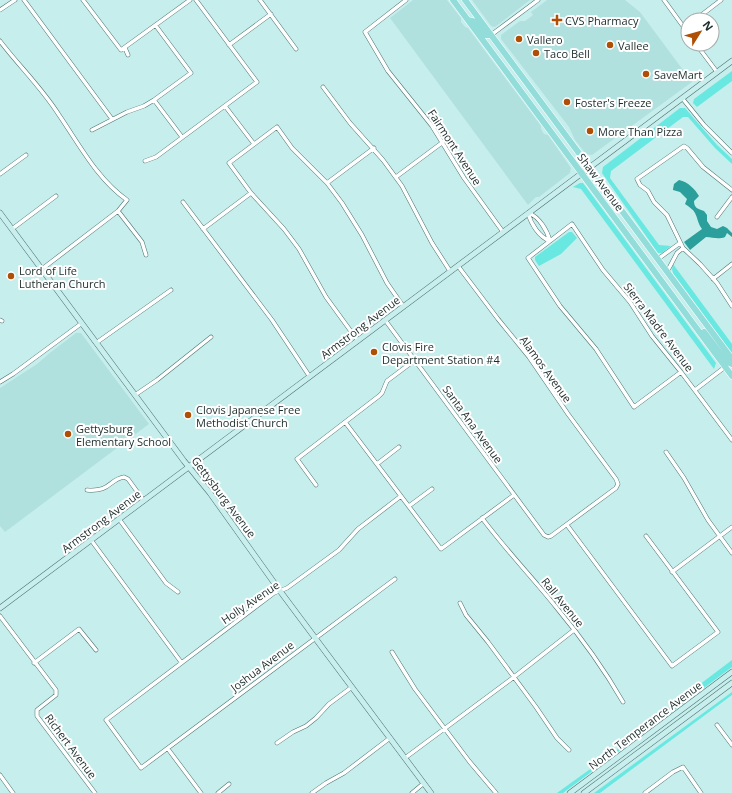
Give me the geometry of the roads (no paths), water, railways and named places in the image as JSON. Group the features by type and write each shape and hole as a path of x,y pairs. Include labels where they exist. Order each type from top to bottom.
{"main road":[{"name":"Shaw Avenue","path":"453,0 732,376"},
{"name":"Shaw Avenue","path":"465,0 732,359"},
{"path":"468,20 476,22 486,35 491,35"},
{"path":"691,320 707,334 728,362 732,364"},
{"path":"725,367 732,368"}],"street":[{"path":"0,9 15,0"},
{"path":"24,0 112,119"},
{"path":"83,0 128,55"},
{"path":"123,49 190,0"},
{"path":"144,161 156,157 257,82 196,0"},
{"path":"260,0 296,49"},
{"name":"Fairmont Avenue","path":"406,0 365,32 388,70 418,107 443,142 471,188 503,232"},
{"path":"491,35 538,0"},
{"path":"664,0 680,20"},
{"path":"706,12 722,0"},
{"path":"229,45 271,14"},
{"path":"92,130 127,112 144,106 191,73 156,26"},
{"path":"0,41 13,59 40,89 60,115 74,138 108,185 127,200 118,211 42,269"},
{"path":"702,52 717,72"},
{"name":"Armstrong Avenue","path":"0,608 732,61"},
{"path":"323,87 350,123 374,148 396,177 411,201 432,243 450,271"},
{"path":"682,98 704,125 732,153"},
{"path":"154,100 182,137"},
{"path":"225,106 254,144"},
{"path":"358,341 326,297 299,249 284,229 252,193 229,162 277,127 292,148 326,183 353,219 380,271 403,306"},
{"path":"396,177 443,142"},
{"path":"732,190 703,168 684,146 637,179 640,185 648,191 654,202 668,215 683,248 700,264 724,292 732,306"},
{"path":"326,183 374,148"},
{"path":"0,174 26,155"},
{"path":"203,229 252,193"},
{"path":"12,228 56,196"},
{"path":"717,217 732,197"},
{"path":"183,202 272,320 310,377"},
{"path":"118,211 142,242 146,255"},
{"name":"Gettysburg Avenue","path":"0,213 250,547 280,590 431,793"},
{"path":"528,213 536,216 550,241"},
{"path":"528,213 530,221 544,238 550,241"},
{"name":"Sierra Madre Avenue","path":"550,241 572,224 604,270 630,302 652,336 732,440"},
{"path":"550,241 528,258 560,306 596,349 634,407 681,372"},
{"path":"658,259 680,243"},
{"path":"667,272 677,253 683,248"},
{"path":"713,279 732,264"},
{"name":"Alamos Avenue","path":"458,266 542,376 616,479 618,484 616,488 567,525"},
{"path":"96,343 171,290"},
{"name":"Santa Ana Avenue","path":"385,320 544,535 548,537 551,536 567,525"},
{"path":"0,382 82,323"},
{"path":"135,395 157,380 211,337"},
{"path":"316,485 297,459 379,396 382,393 387,381 415,360"},
{"path":"695,390 725,367"},
{"path":"345,422 441,549 514,495"},
{"path":"377,464 399,447"},
{"path":"666,452 675,463 701,509 732,553"},
{"path":"87,490 97,491 106,488 120,477 124,477 128,479 144,501"},
{"path":"409,506 432,489"},
{"name":"Holly Avenue","path":"141,768 106,720 274,593 286,588 339,550 363,525 401,496"},
{"name":"Rall Avenue","path":"482,518 500,543 553,603 574,630 623,702"},
{"path":"119,519 166,583 178,592"},
{"path":"567,525 672,666 718,632 646,536"},
{"path":"672,572 732,527"},
{"path":"91,540 181,662"},
{"name":"Joshua Avenue","path":"141,768 395,579"},
{"path":"460,603 466,615 536,707 556,738 569,750"},
{"name":"Richert Avenue","path":"0,616 34,663 56,690 56,695 37,710 37,716 95,793"},
{"path":"34,663 79,630 96,650"},
{"path":"405,758 514,677 574,630"},
{"path":"392,652 415,689 468,761 496,793"},
{"name":"North Temperance Avenue","path":"570,793 732,672"},
{"name":"North Temperance Avenue","path":"584,793 732,683"},
{"path":"277,743 293,732 306,726 329,704 352,687"},
{"path":"717,725 732,745"},
{"path":"312,793 344,773 390,738"},
{"path":"168,749 201,793"},
{"path":"645,793 682,767 702,793"},
{"path":"0,775 13,793"},
{"path":"412,793 424,783"},
{"path":"218,793 229,784"}],"place":[{"name":"CVS Pharmacy","path":"557,20"},
{"name":"Vallero","path":"519,39"},
{"name":"Vallee","path":"610,45"},
{"name":"Taco Bell","path":"536,53"},
{"name":"SaveMart","path":"646,74"},
{"name":"Foster's Freeze","path":"567,102"},
{"name":"More Than Pizza","path":"590,131"},
{"name":"Lord of Life Lutheran Church","path":"11,276"},
{"name":"Clovis Fire Department Station #4","path":"374,352"},
{"name":"Clovis Japanese Free Methodist Church","path":"188,415"},
{"name":"Gettysburg Elementary School","path":"68,434"}]}
